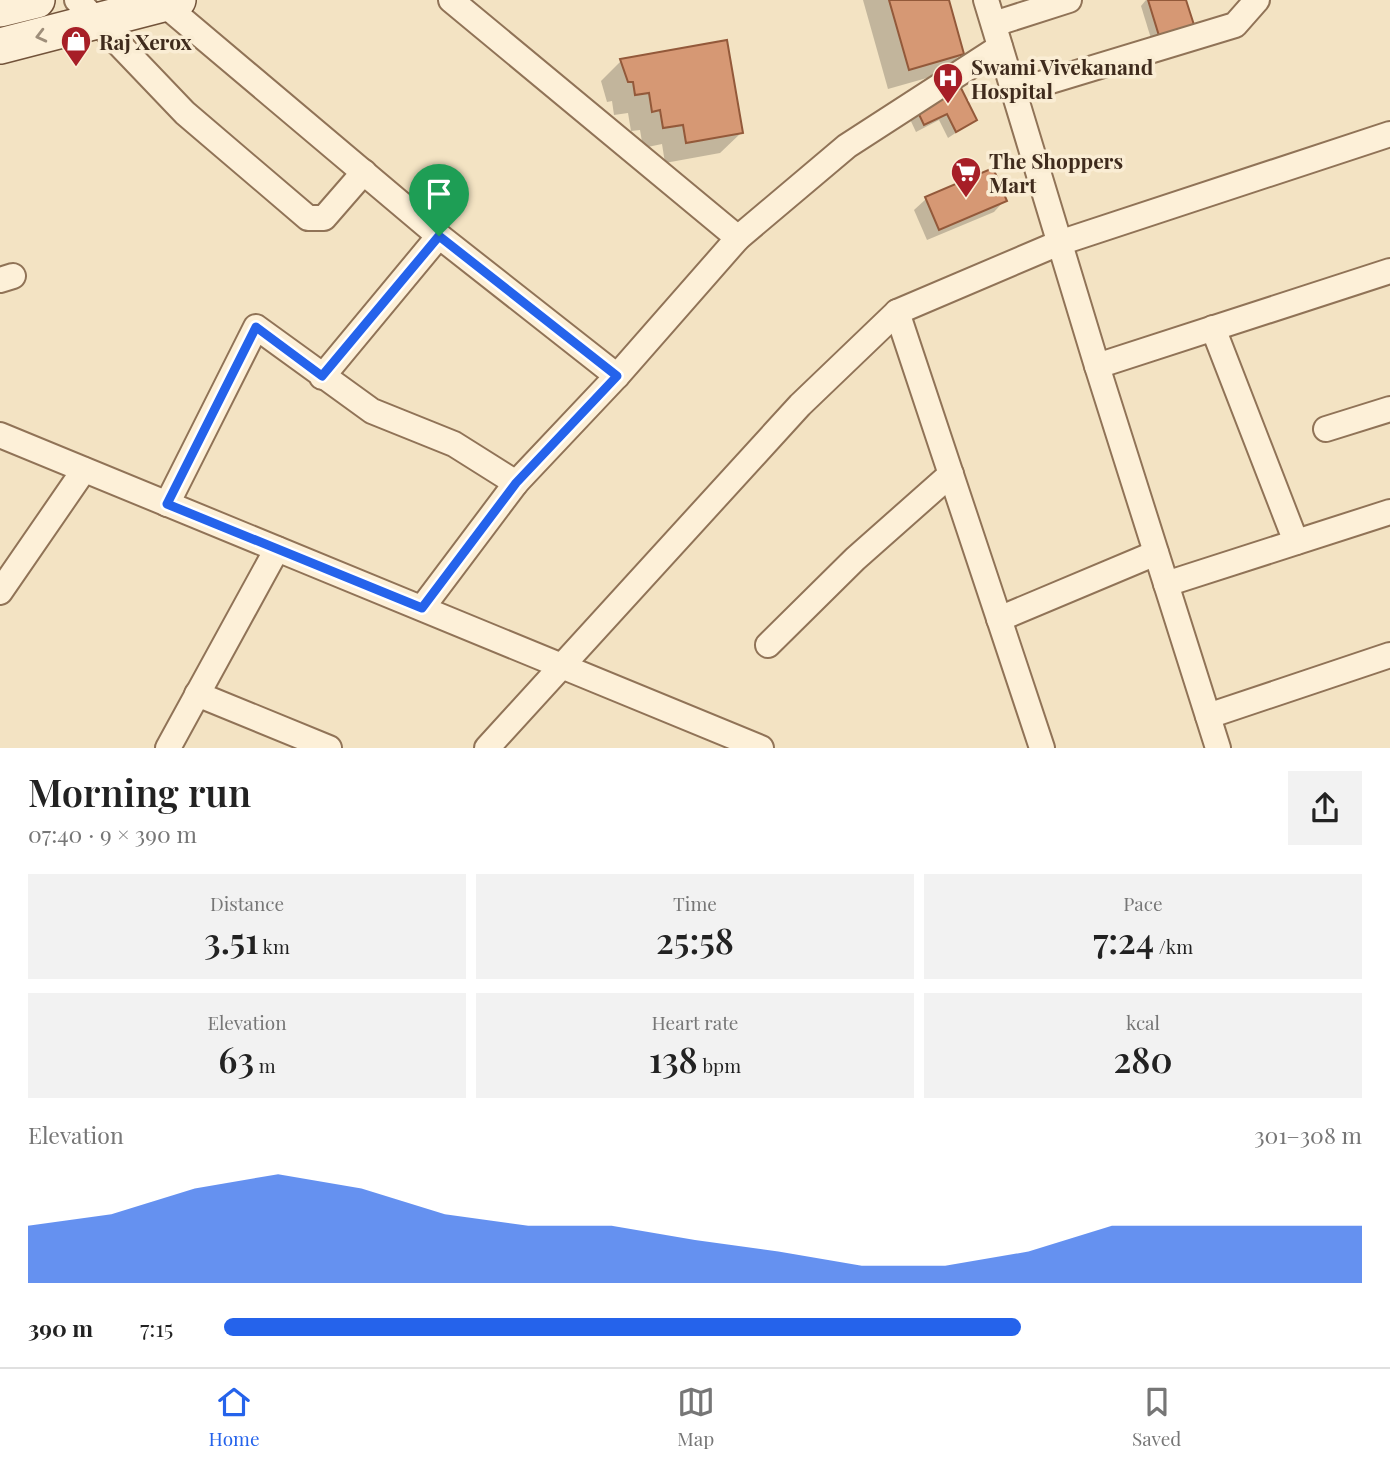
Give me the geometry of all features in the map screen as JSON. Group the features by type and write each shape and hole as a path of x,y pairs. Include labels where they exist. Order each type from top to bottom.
{"main road":[{"path":"0,9 37,0"},
{"path":"0,46 88,11 171,2"}],"street":[{"path":"451,0 738,238"},
{"path":"986,0 1097,366 1218,747"},
{"path":"422,608 516,483 617,376 738,238 847,146 997,35 1069,0"},
{"path":"1014,92 1235,25 1257,0"},
{"path":"171,2 439,236 617,376"},
{"path":"88,11 185,113 308,218 324,218 363,172"},
{"path":"487,747 564,666 800,405 897,312 1059,243 1390,134"},
{"path":"322,376 439,236"},
{"path":"1097,366 1390,271"},
{"path":"897,312 1042,747"},
{"path":"167,504 256,327 372,411 454,444 516,483"},
{"path":"1213,328 1296,542"},
{"path":"1326,429 1390,409"},
{"path":"0,435 761,747"},
{"path":"0,592 84,470"},
{"path":"768,645 864,550 951,474"},
{"path":"1166,584 1390,512"},
{"path":"168,747 277,549"},
{"path":"999,619 1156,553"},
{"path":"1208,716 1390,655"},
{"path":"197,694 329,747"}],"building":[{"path":"889,0 949,0 964,54 909,70"},
{"path":"1148,0 1186,0 1195,28 1160,39"},
{"path":"727,40 743,133 686,143 683,125 663,128 660,110 652,112 649,93 635,95 633,82 628,82 620,59"},
{"path":"959,84 977,120 956,132 947,114 924,125 915,106"},
{"name":"The Shoppers Mart","path":"993,168 1007,201 939,230 925,197"}],"place":[{"name":"Raj Xerox","path":"76,68"},
{"name":"Swami Vivekanand Hospital","path":"948,105"},
{"name":"The Shoppers Mart","path":"966,199"}],"route":[{"path":"439,236 617,376 516,483 422,608 167,504 256,327 322,376 439,236"}]}
